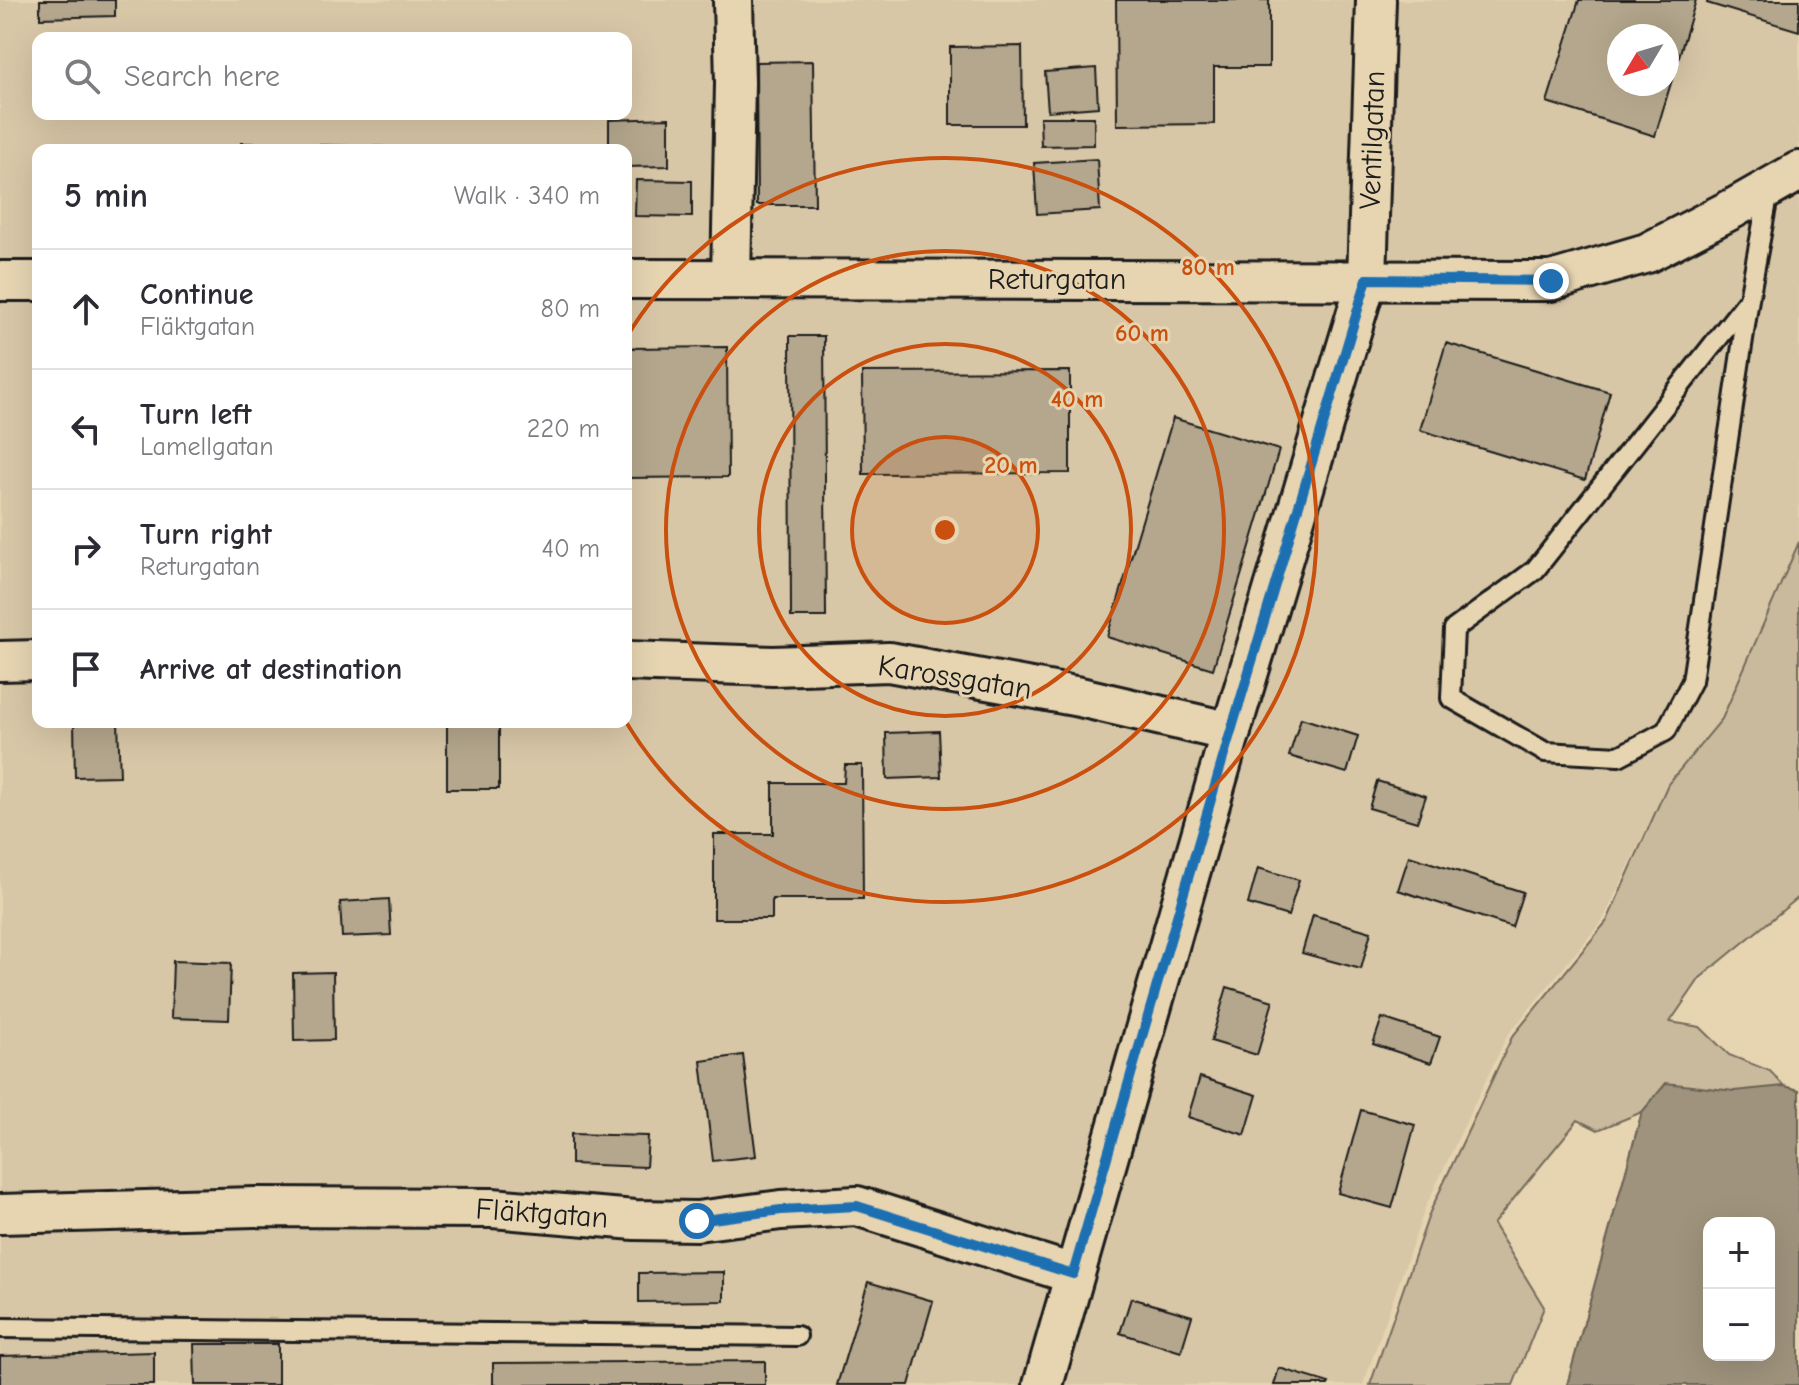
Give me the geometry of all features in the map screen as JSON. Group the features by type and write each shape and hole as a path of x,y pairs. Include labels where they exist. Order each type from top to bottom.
{"street":[{"path":"731,279 735,83 733,0"},
{"name":"Ventilgatan","path":"1043,1385 1231,732 1367,279 1376,0"},
{"name":"Returgatan","path":"632,279 1551,281 1647,253 1784,179"},
{"path":"0,281 32,281"},
{"path":"0,661 32,660"},
{"name":"Karossgatan","path":"632,661 773,666 889,662 1080,697 1231,732"},
{"name":"Fläktgatan","path":"0,1214 255,1207 492,1208 635,1220 697,1221 781,1210 857,1206 1073,1274"}],"lane":[{"path":"1749,299 1535,570 1454,629 1451,698 1545,752 1619,756 1666,731 1692,681 1749,299 1784,179"},
{"path":"0,1328 797,1336"}],"shaded area":[{"path":"0,0 1799,0 1799,542 1722,719 1668,784 1603,920 1507,1036 1426,1206 1363,1385 0,1385"},
{"path":"1799,542 1799,897 1700,978 1670,1022 1700,1027 1729,1055 1770,1071 1784,1086 1799,1090 1770,1217 1703,1217 1703,1356 1567,1385 1642,1112 1598,1130 1578,1120 1493,1224 1544,1307 1513,1385 1370,1385 1430,1212 1512,1037 1607,921 1668,784 1722,719"},
{"path":"1666,1083 1734,1091 1784,1086 1799,1090 1799,1385 1567,1385 1642,1112"}],"building":[{"path":"40,0 115,0 115,16 40,18"},
{"path":"1116,0 1269,0 1269,67 1214,67 1214,124 1117,125"},
{"path":"1579,0 1696,0 1679,56 1679,24 1607,24 1607,96 1667,96 1655,136 1547,102"},
{"path":"1708,0 1799,0 1799,31 1707,3"},
{"path":"1022,46 1023,125 950,125 950,47"},
{"path":"813,61 815,205 757,205 756,62"},
{"path":"1096,68 1098,107 1048,111 1045,72"},
{"path":"1040,117 1094,117 1094,145 1041,146"},
{"path":"669,118 669,166 632,167 632,144 609,144 609,120"},
{"path":"1097,159 1100,210 1037,214 1034,163"},
{"path":"636,180 692,181 692,217 635,216"},
{"path":"790,336 824,336 826,617 791,617"},
{"path":"1446,343 1610,392 1585,480 1420,430"},
{"path":"727,347 728,477 632,478 632,348"},
{"path":"1070,371 1070,473 863,474 862,372"},
{"path":"1173,418 1279,450 1213,669 1107,637"},
{"path":"1301,718 1358,736 1347,773 1289,756"},
{"path":"74,728 118,728 120,776 75,777"},
{"path":"447,728 499,728 499,789 447,789"},
{"path":"939,731 941,777 887,779 886,733"},
{"path":"845,765 862,765 863,899 772,899 772,919 714,919 714,834 773,834 773,783 844,783"},
{"path":"1377,781 1426,796 1417,822 1369,808"},
{"path":"1409,856 1523,892 1512,927 1398,890"},
{"path":"1258,868 1299,880 1288,916 1248,904"},
{"path":"389,899 391,935 342,937 340,902"},
{"path":"1313,915 1371,932 1361,969 1302,953"},
{"path":"173,961 231,963 229,1020 171,1018"},
{"path":"333,972 334,1040 294,1041 293,973"},
{"path":"1227,987 1273,1001 1257,1055 1211,1041"},
{"path":"1382,1018 1440,1037 1431,1063 1373,1044"},
{"path":"743,1055 756,1156 713,1161 701,1061"},
{"path":"1200,1077 1257,1095 1245,1135 1188,1117"},
{"path":"1361,1110 1415,1125 1392,1208 1338,1193"},
{"path":"571,1134 648,1136 646,1167 571,1164"},
{"path":"724,1272 724,1301 639,1302 639,1273"},
{"path":"868,1282 933,1301 909,1385 837,1385"},
{"path":"1131,1298 1192,1316 1181,1352 1120,1333"},
{"path":"194,1344 278,1344 278,1385 195,1385"},
{"path":"154,1352 154,1385 0,1385 0,1356"},
{"path":"765,1361 765,1385 493,1385 493,1363"},
{"path":"1279,1368 1329,1383 1274,1385"}],"route":[{"path":"697,1221 781,1210 857,1206 1073,1274 1367,279 1551,281"}]}
